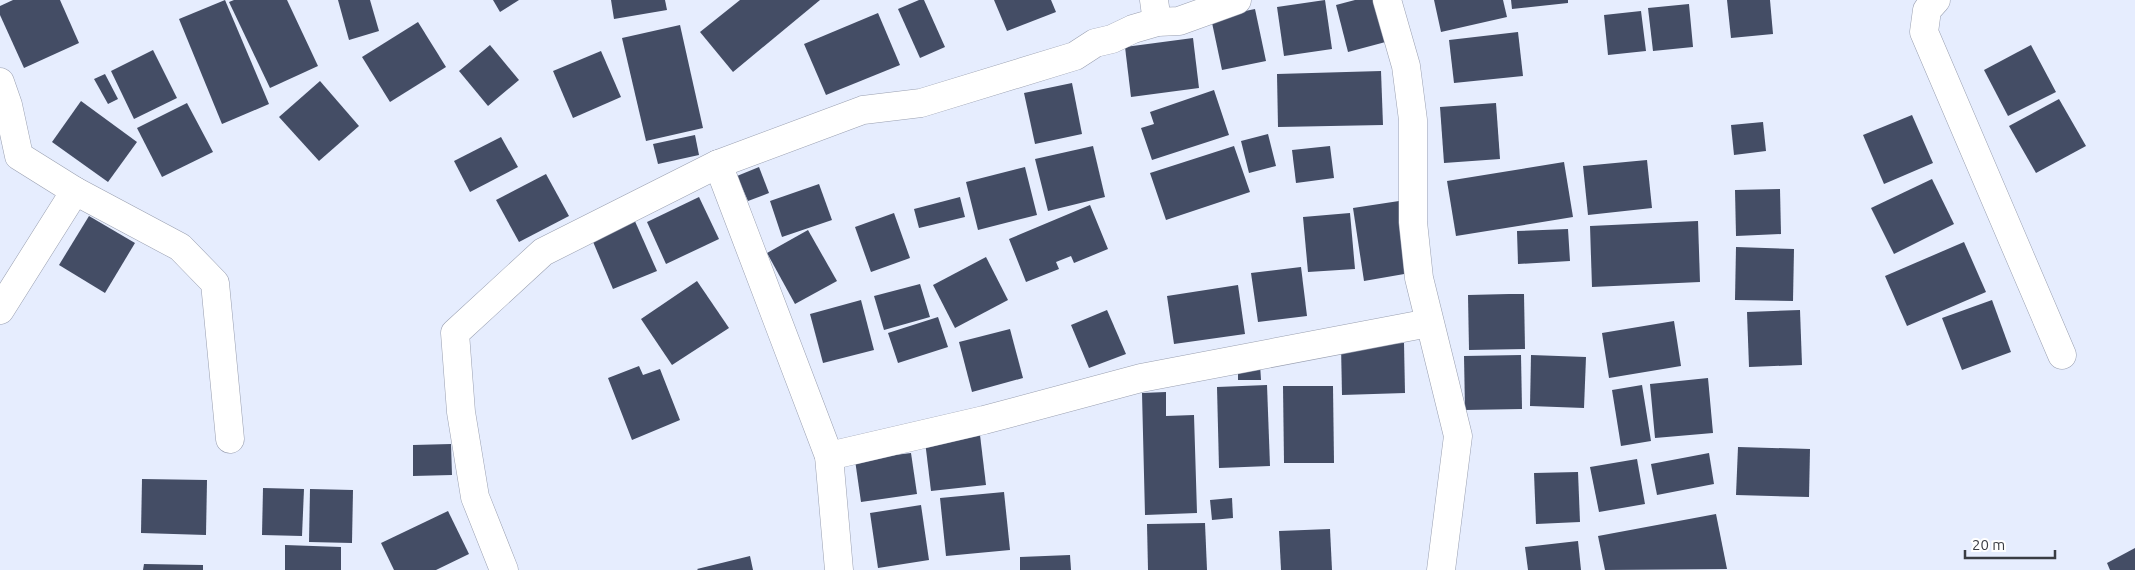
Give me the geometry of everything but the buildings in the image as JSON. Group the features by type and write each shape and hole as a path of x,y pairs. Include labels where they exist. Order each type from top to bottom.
{"street":[{"path":"504,570 476,497 460,412 455,332 543,252 718,164 862,110 921,103 1076,56 1095,43 1112,39 1133,29 1155,11 1179,21 1237,0"},
{"path":"1387,0 1406,66 1413,120 1413,222 1419,278 1458,436 1441,570"},
{"path":"1936,0 1927,10 1924,32 2062,355"},
{"path":"0,82 8,105 19,156 76,191 180,247 215,283 230,439"},
{"path":"718,164 829,456 839,570"},
{"path":"0,310 76,191"},
{"path":"829,456 984,420 1141,378 1429,323"}]}
